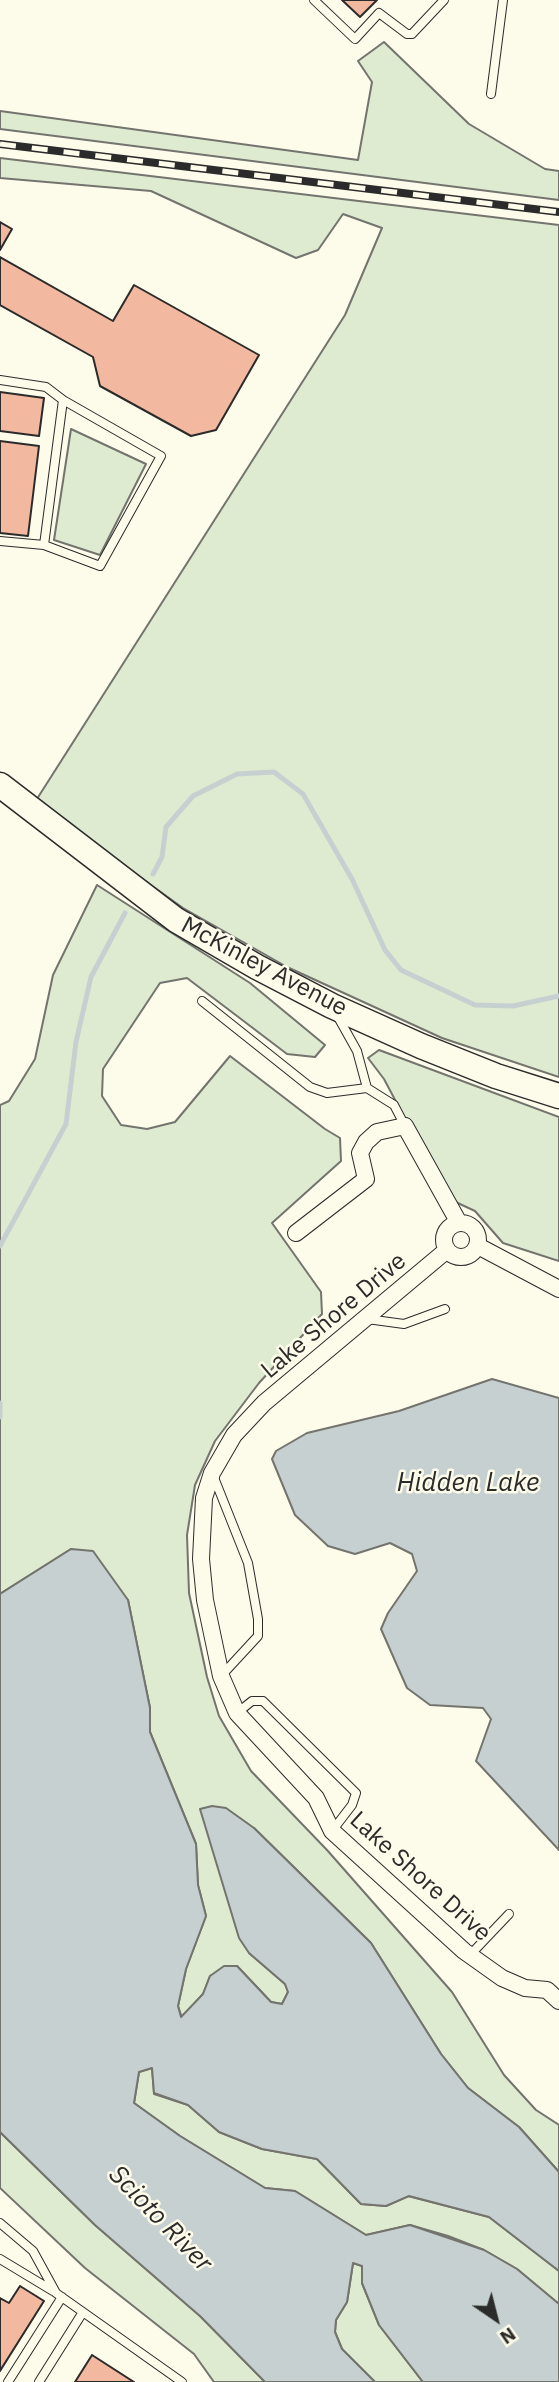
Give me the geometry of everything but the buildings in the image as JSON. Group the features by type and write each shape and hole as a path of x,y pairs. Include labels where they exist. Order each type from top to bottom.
{"main road":[{"name":"McKinley Avenue","path":"0,785 176,920 332,1006 496,1076 559,1096"}],"street":[{"path":"296,1233 366,1179 360,1153 366,1142 377,1132 405,1126 459,1223 475,1229 478,1246"},
{"name":"Lake Shore Drive","path":"459,1223 445,1234 447,1250 367,1320 264,1403 234,1435 212,1472 201,1519 205,1600 221,1676 237,1713 316,1798 332,1831 470,1955 502,1978 525,1987 547,1990 559,2001"},
{"path":"447,1250 464,1258 478,1246"},
{"path":"478,1246 559,1289"}],"lane":[{"path":"314,0 355,39 379,13 407,34 412,34 444,0"},
{"path":"491,94 503,0"},
{"path":"0,380 46,387 62,400 161,456 100,566 44,545 0,541"},
{"path":"44,545 62,400"},
{"path":"202,1001 310,1087 327,1093 367,1088 394,1105 405,1126"},
{"path":"332,1006 357,1051 367,1088"},
{"path":"367,1320 404,1324 445,1309"},
{"path":"212,1472 248,1563 258,1619 258,1636 221,1676"},
{"path":"237,1713 252,1701 263,1701 355,1793 352,1805 332,1831"},
{"path":"470,1955 509,1914"},
{"path":"0,2223 33,2251 59,2295"},
{"path":"0,2259 59,2295 182,2382"},
{"path":"8,2382 59,2295"},
{"path":"39,2382 83,2312"}],"green space":[{"path":"384,42 469,124 545,169 559,171 559,200 0,129 0,111 358,160 372,82 358,61"},
{"path":"0,158 559,225 559,1077 442,1038 287,967 183,908 35,802 345,315 382,228 343,214 318,250 296,258 151,191 0,178"},
{"path":"71,429 146,464 100,555 54,540"},
{"path":"97,885 250,983 325,1045 315,1057 287,1054 187,978 160,983 103,1069 102,1096 121,1125 147,1129 175,1122 230,1056 340,1138 341,1161 272,1223 321,1292 322,1314 259,1383 215,1441 195,1485 187,1535 189,1593 207,1677 219,1716 251,1771 327,1850 452,1992 504,2075 536,2110 559,2125 559,2172 519,2127 468,2088 441,2054 371,1943 254,1828 249,1953 285,1984 288,1992 282,2004 271,2002 237,1966 210,1976 203,1994 182,2018 178,2006 186,1969 206,1916 198,1885 196,1844 150,1732 150,1708 128,1600 71,1549 0,1594 0,1105 9,1101 35,1059 53,975"},
{"path":"379,1050 559,1117 559,1261 503,1243 475,1211 447,1198 384,1079 368,1058"},
{"path":"152,2068 154,2094 188,2105 219,2132 262,2149 317,2159 361,2204 386,2206 408,2196 489,2217 559,2271 559,2304 517,2269 484,2250 410,2225 366,2235 295,2191 265,2188 180,2136 134,2103 139,2072"},
{"path":"0,2132 95,2225 200,2316 265,2382 214,2382 194,2354 85,2268 0,2188"},
{"path":"353,2263 362,2266 362,2283 379,2325 423,2382 375,2382 342,2349 335,2332 336,2320 347,2302"}],"water":[{"name":"Hidden Lake","path":"492,1379 559,1398 559,1850 476,1761 491,1719 483,1708 430,1705 407,1688 381,1629 388,1613 417,1571 412,1554 390,1543 355,1554 328,1546 295,1515 272,1459 276,1451 307,1433 399,1411"},
{"name":"Scioto River","path":"71,1549 93,1551 128,1600 150,1708 150,1732 196,1844 198,1885 206,1916 186,1969 178,2006 181,2017 203,1994 210,1976 224,1966 237,1966 271,2002 282,2004 288,1992 285,1984 249,1953 239,1938 200,1809 212,1806 226,1808 254,1828 371,1943 441,2054 468,2088 519,2127 559,2172 559,2271 489,2217 409,2196 386,2206 361,2204 317,2159 262,2149 219,2132 188,2105 154,2093 152,2068 139,2072 134,2103 180,2136 265,2188 295,2191 366,2235 410,2225 484,2250 517,2269 559,2304 559,2382 423,2382 379,2325 362,2283 362,2266 353,2263 347,2302 336,2320 335,2332 342,2349 375,2382 265,2382 200,2316 95,2225 0,2132 0,1594"}],"waterway":[{"path":"153,874 162,857 166,827 193,796 237,774 274,772 303,794 352,879 385,950 401,970 475,1005 513,1006 559,996"},
{"path":"0,1246 66,1124 76,1042 91,977 125,913"},
{"path":"0,1403 0,1417"}],"railway":[{"path":"0,144 559,212"}]}
